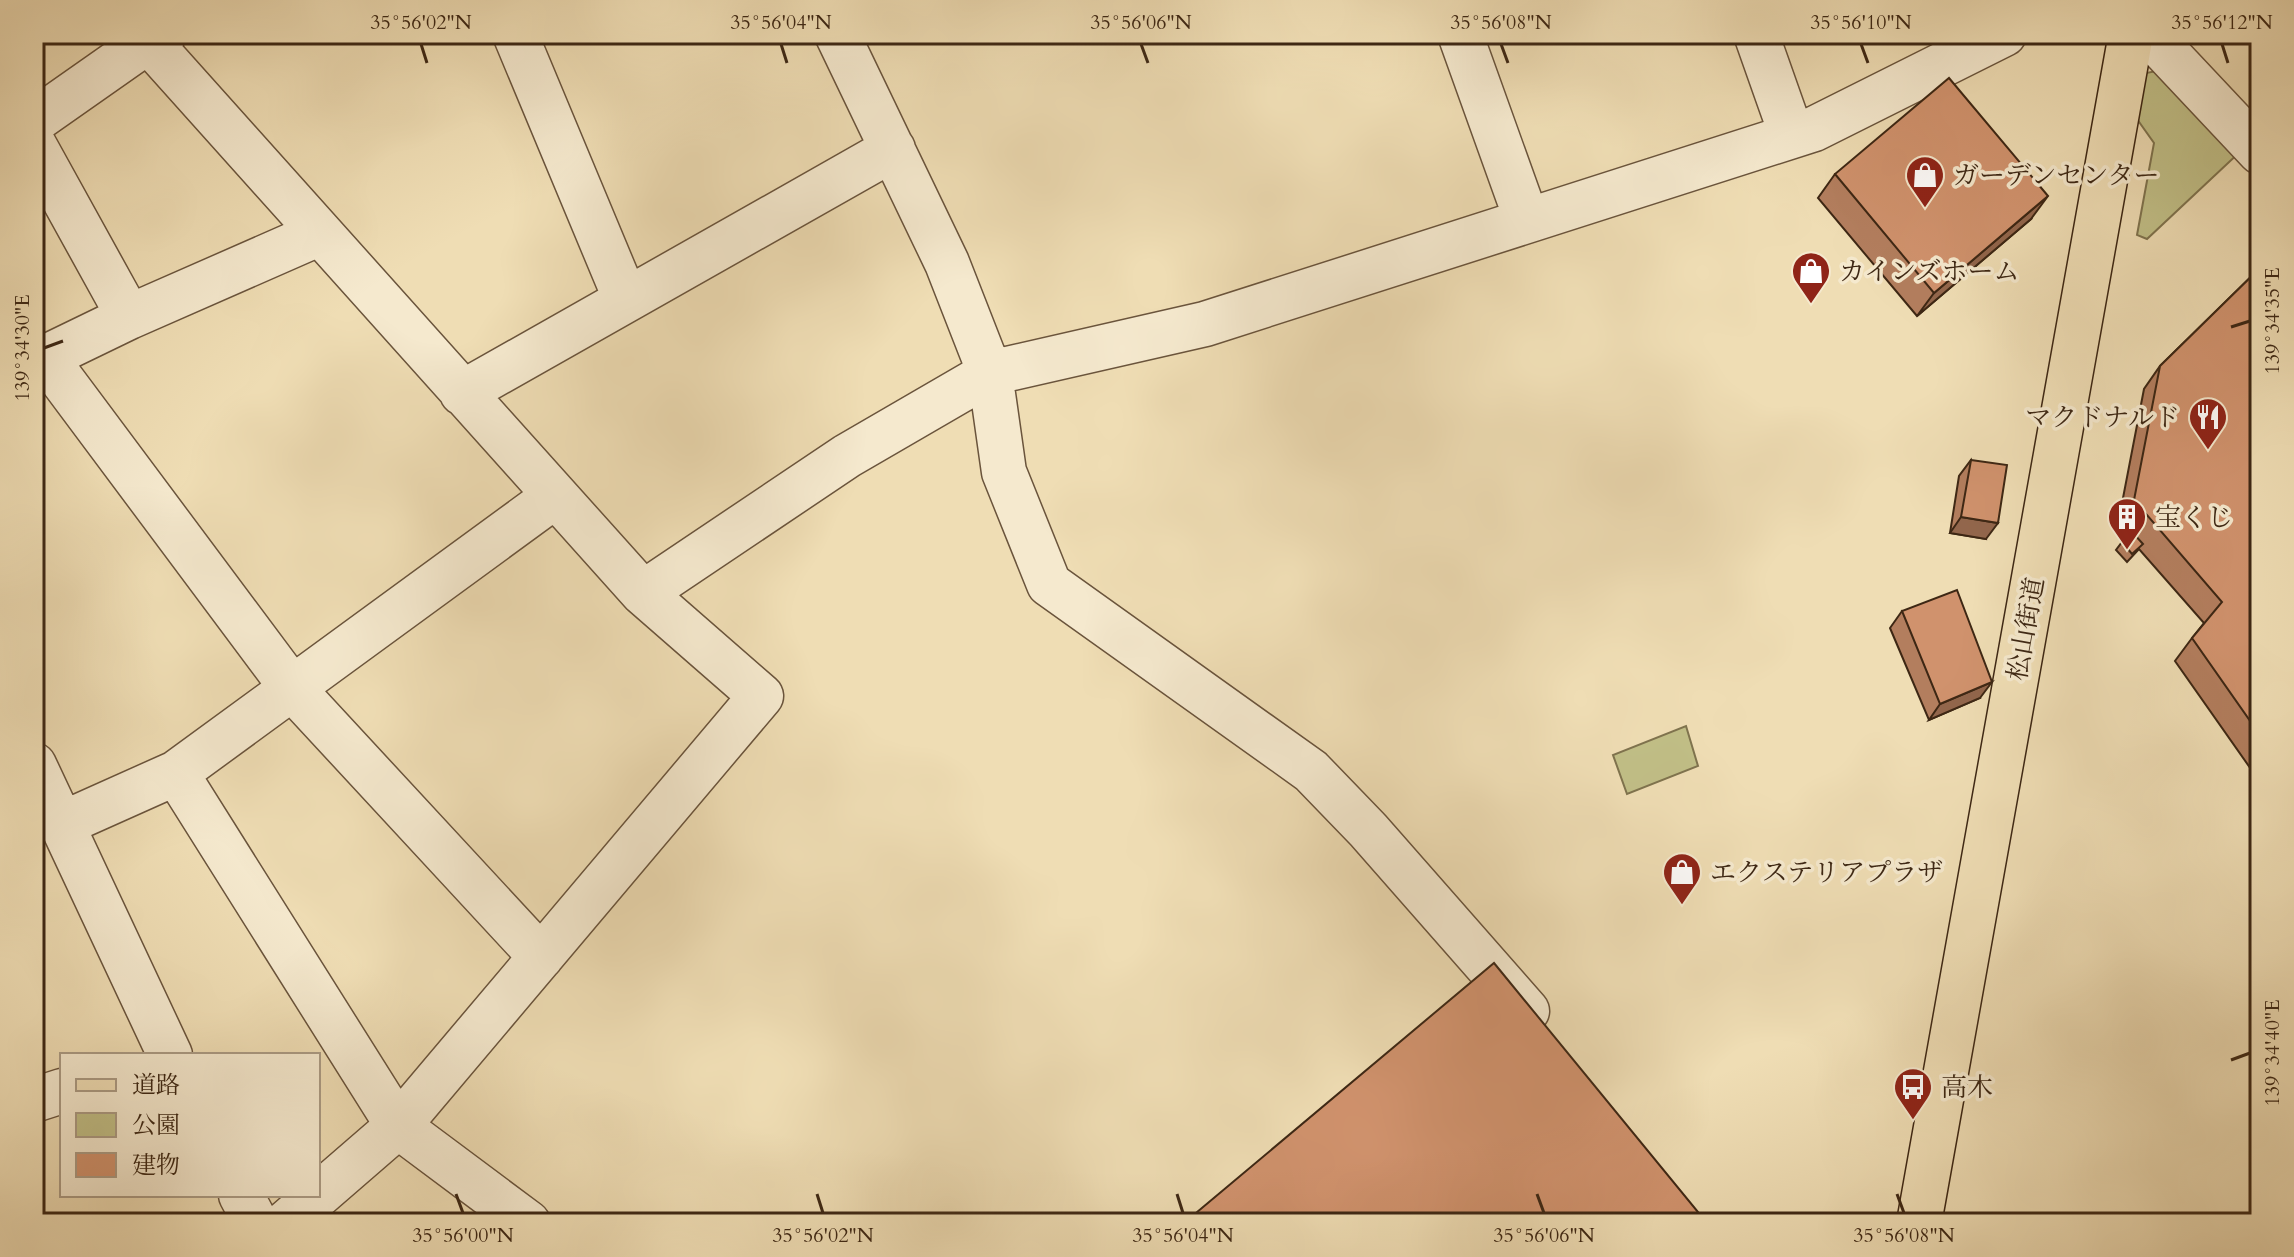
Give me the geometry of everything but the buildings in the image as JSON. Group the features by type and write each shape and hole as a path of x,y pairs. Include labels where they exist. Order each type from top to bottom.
{"main road":[{"name":"松山街道","path":"1919,1223 2131,34"}],"street":[{"path":"515,34 626,300"},
{"path":"837,34 947,263 990,373 1004,472 1049,584 1311,771 1468,941 1556,1046"},
{"path":"1460,34 1526,218"},
{"path":"1756,34 1792,136"},
{"path":"2149,34 2260,152"},
{"path":"34,121 151,36 318,234 643,593 761,696 398,1126 320,1194"},
{"path":"643,593 847,456 990,373 1205,324 1526,218 1814,129 1986,38"},
{"path":"34,145 129,317"},
{"path":"462,393 893,149"},
{"path":"318,234 39,360 292,688 541,957"},
{"path":"62,824 176,773 555,496"},
{"path":"34,765 169,1053"},
{"path":"176,773 398,1126 528,1223"},
{"path":"34,1100 60,1092"},
{"path":"242,1197 256,1223"},
{"path":"286,1223 316,1197"}],"green space":[{"path":"2167,69 2243,149 2147,239 2137,235 2154,143 2137,119 2146,73"},
{"path":"1686,726 1698,766 1627,794 1613,755"}],"place":[{"name":"ガーデンセンター","path":"1925,209"},
{"name":"カインズホーム","path":"1811,305"},
{"name":"マクドナルド","path":"2208,451"},
{"name":"宝くじ","path":"2127,551"},
{"name":"エクステリアプラザ","path":"1682,906"},
{"name":"高木","path":"1913,1121"}]}
